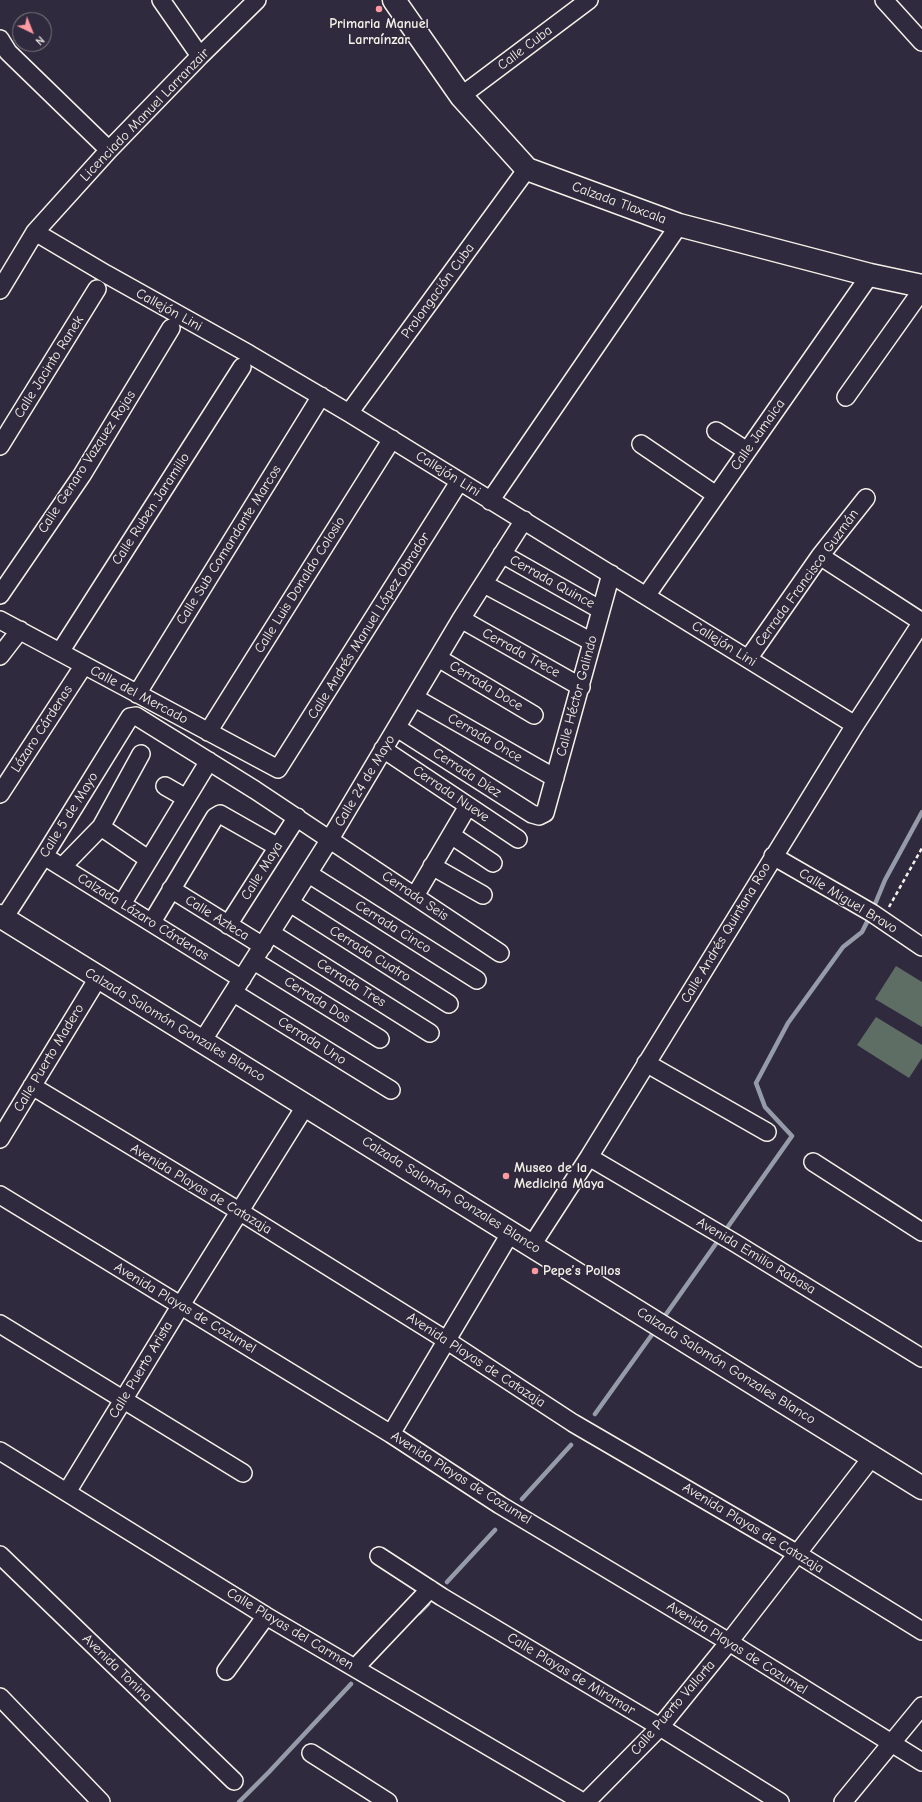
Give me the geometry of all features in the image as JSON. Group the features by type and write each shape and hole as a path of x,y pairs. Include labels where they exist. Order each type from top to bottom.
{"street":[{"path":"161,0 200,56"},
{"name":"Licenciado Manuel Larranzair","path":"0,290 35,232 109,150 200,56 257,0"},
{"name":"Calzada Tlaxcala","path":"394,0 461,96 527,169 679,225 870,275 922,286"},
{"name":"Calle Cuba","path":"461,96 589,0"},
{"path":"884,0 922,42"},
{"path":"0,38 8,52 109,150"},
{"name":"Prolongación Cuba","path":"349,412 527,169"},
{"path":"490,501 679,225"},
{"name":"Callejón Lini","path":"35,232 349,412 490,501 524,520 855,725"},
{"name":"Calle Jamaica","path":"646,596 870,275"},
{"name":"Calle Jacinto Ranek","path":"0,446 97,289"},
{"path":"846,397 922,290"},
{"name":"Calle Genaro Vazquez Rojas","path":"0,595 82,475 171,328"},
{"name":"Calle Ruben Jaramillo","path":"60,652 242,367"},
{"name":"Calle Sub Comandante Marcos","path":"137,694 321,396"},
{"path":"716,431 746,451"},
{"name":"Calle Luis Donaldo Colosio","path":"208,732 392,439"},
{"path":"641,444 716,495"},
{"name":"Calle Andrés Manuel López Obrador","path":"278,769 460,482"},
{"name":"Cerrada Francisco Guzmán","path":"748,658 820,556 866,498"},
{"name":"Calle 24 de Mayo","path":"203,1040 309,874 461,619 524,520"},
{"name":"Cerrada Quince","path":"502,554 601,610"},
{"path":"820,556 922,622"},
{"name":"Calle Héctor Galindo","path":"539,816 545,813 611,574"},
{"path":"484,584 592,642"},
{"name":"Cerrada Trece","path":"461,619 581,687"},
{"name":"Calle del Mercado","path":"0,620 278,769"},
{"name":"Calle Andrés Quintana Roo","path":"532,1245 589,1157 855,725 922,622"},
{"path":"0,656 20,630"},
{"name":"Cerrada Doce","path":"438,658 534,715"},
{"name":"Lázaro Cárdenas","path":"0,794 84,665"},
{"name":"Cerrada Once","path":"415,698 555,778"},
{"name":"Calle del Mercado","path":"136,716 210,761 330,839"},
{"name":"Calle 5 de Mayo","path":"2,917 44,856 130,717 136,716"},
{"name":"Cerrada Diez","path":"397,728 532,814 539,816"},
{"name":"Cerrada Nueve","path":"383,749 518,839"},
{"path":"62,867 100,827 142,754"},
{"path":"122,904 148,859 210,761"},
{"path":"165,786 186,798"},
{"path":"415,896 468,806"},
{"path":"152,922 215,818 220,814 278,847"},
{"name":"Calle Maya","path":"228,925 297,817"},
{"path":"100,827 148,859"},
{"path":"451,835 493,863"},
{"name":"Cerrada Seis","path":"330,839 500,953"},
{"name":"Calzada Lázaro Cárdenas","path":"44,856 152,922 238,986"},
{"name":"Calle Miguel Bravo","path":"773,856 882,920 922,947"},
{"path":"432,866 483,895"},
{"name":"Cerrada Cinco","path":"309,874 477,980"},
{"name":"Calle Azteca","path":"171,889 263,947"},
{"name":"Cerrada Cuatro","path":"290,903 449,1004"},
{"name":"Calzada Salomón Gonzales Blanco","path":"2,917 98,978 203,1040 922,1488"},
{"name":"Cerrada Tres","path":"263,947 430,1033"},
{"name":"Cerrada Dos","path":"263,947 380,1039"},
{"name":"Calle Puerto Madero","path":"0,1139 98,978"},
{"name":"Cerrada Uno","path":"238,986 391,1090"},
{"path":"646,1063 767,1132"},
{"name":"Avenida Playas de Catazaja","path":"32,1086 239,1211 446,1340 573,1423 796,1553 922,1631"},
{"name":"Calle Puerto Arista","path":"67,1492 239,1211 306,1105"},
{"name":"Avenida Emilio Rabasa","path":"589,1157 735,1243 922,1358"},
{"path":"813,1162 922,1232"},
{"name":"Avenida Playas de Cozumel","path":"0,1195 391,1434 500,1505 729,1642 922,1762"},
{"path":"391,1434 511,1232"},
{"path":"0,1324 243,1473"},
{"name":"Calle Playas del Carmen","path":"0,1451 266,1616 585,1802"},
{"name":"Calle Puerto Vallarta","path":"585,1802 660,1727 729,1642 796,1553 872,1457"},
{"name":"Avenida Tonina","path":"0,1556 234,1781"},
{"name":"Calle Playas de Miramar","path":"379,1556 436,1593 660,1727 780,1802"},
{"path":"355,1668 436,1593"},
{"path":"226,1671 266,1616"},
{"path":"0,1697 102,1802"},
{"path":"843,1802 922,1706"},
{"path":"311,1753 388,1802"}],"path":[{"path":"882,920 922,848"}],"green space":[{"path":"896,966 922,982 922,1027 875,999"},
{"path":"876,1017 922,1045 922,1058 909,1078 857,1045"}],"waterway":[{"path":"873,909 885,880 922,812"},
{"path":"662,1320 792,1136 765,1107 756,1083 788,1023 843,947 862,932 870,916"},
{"path":"595,1414 656,1329"},
{"path":"522,1499 571,1445"},
{"path":"447,1582 495,1530"},
{"path":"419,1613 428,1604"},
{"path":"239,1802 351,1684"}],"place":[{"name":"Primaria Manuel Larraínzar","path":"379,9"},
{"name":"Museo de la Medicina Maya","path":"506,1176"},
{"name":"Pepe’s Pollos","path":"535,1271"}]}
